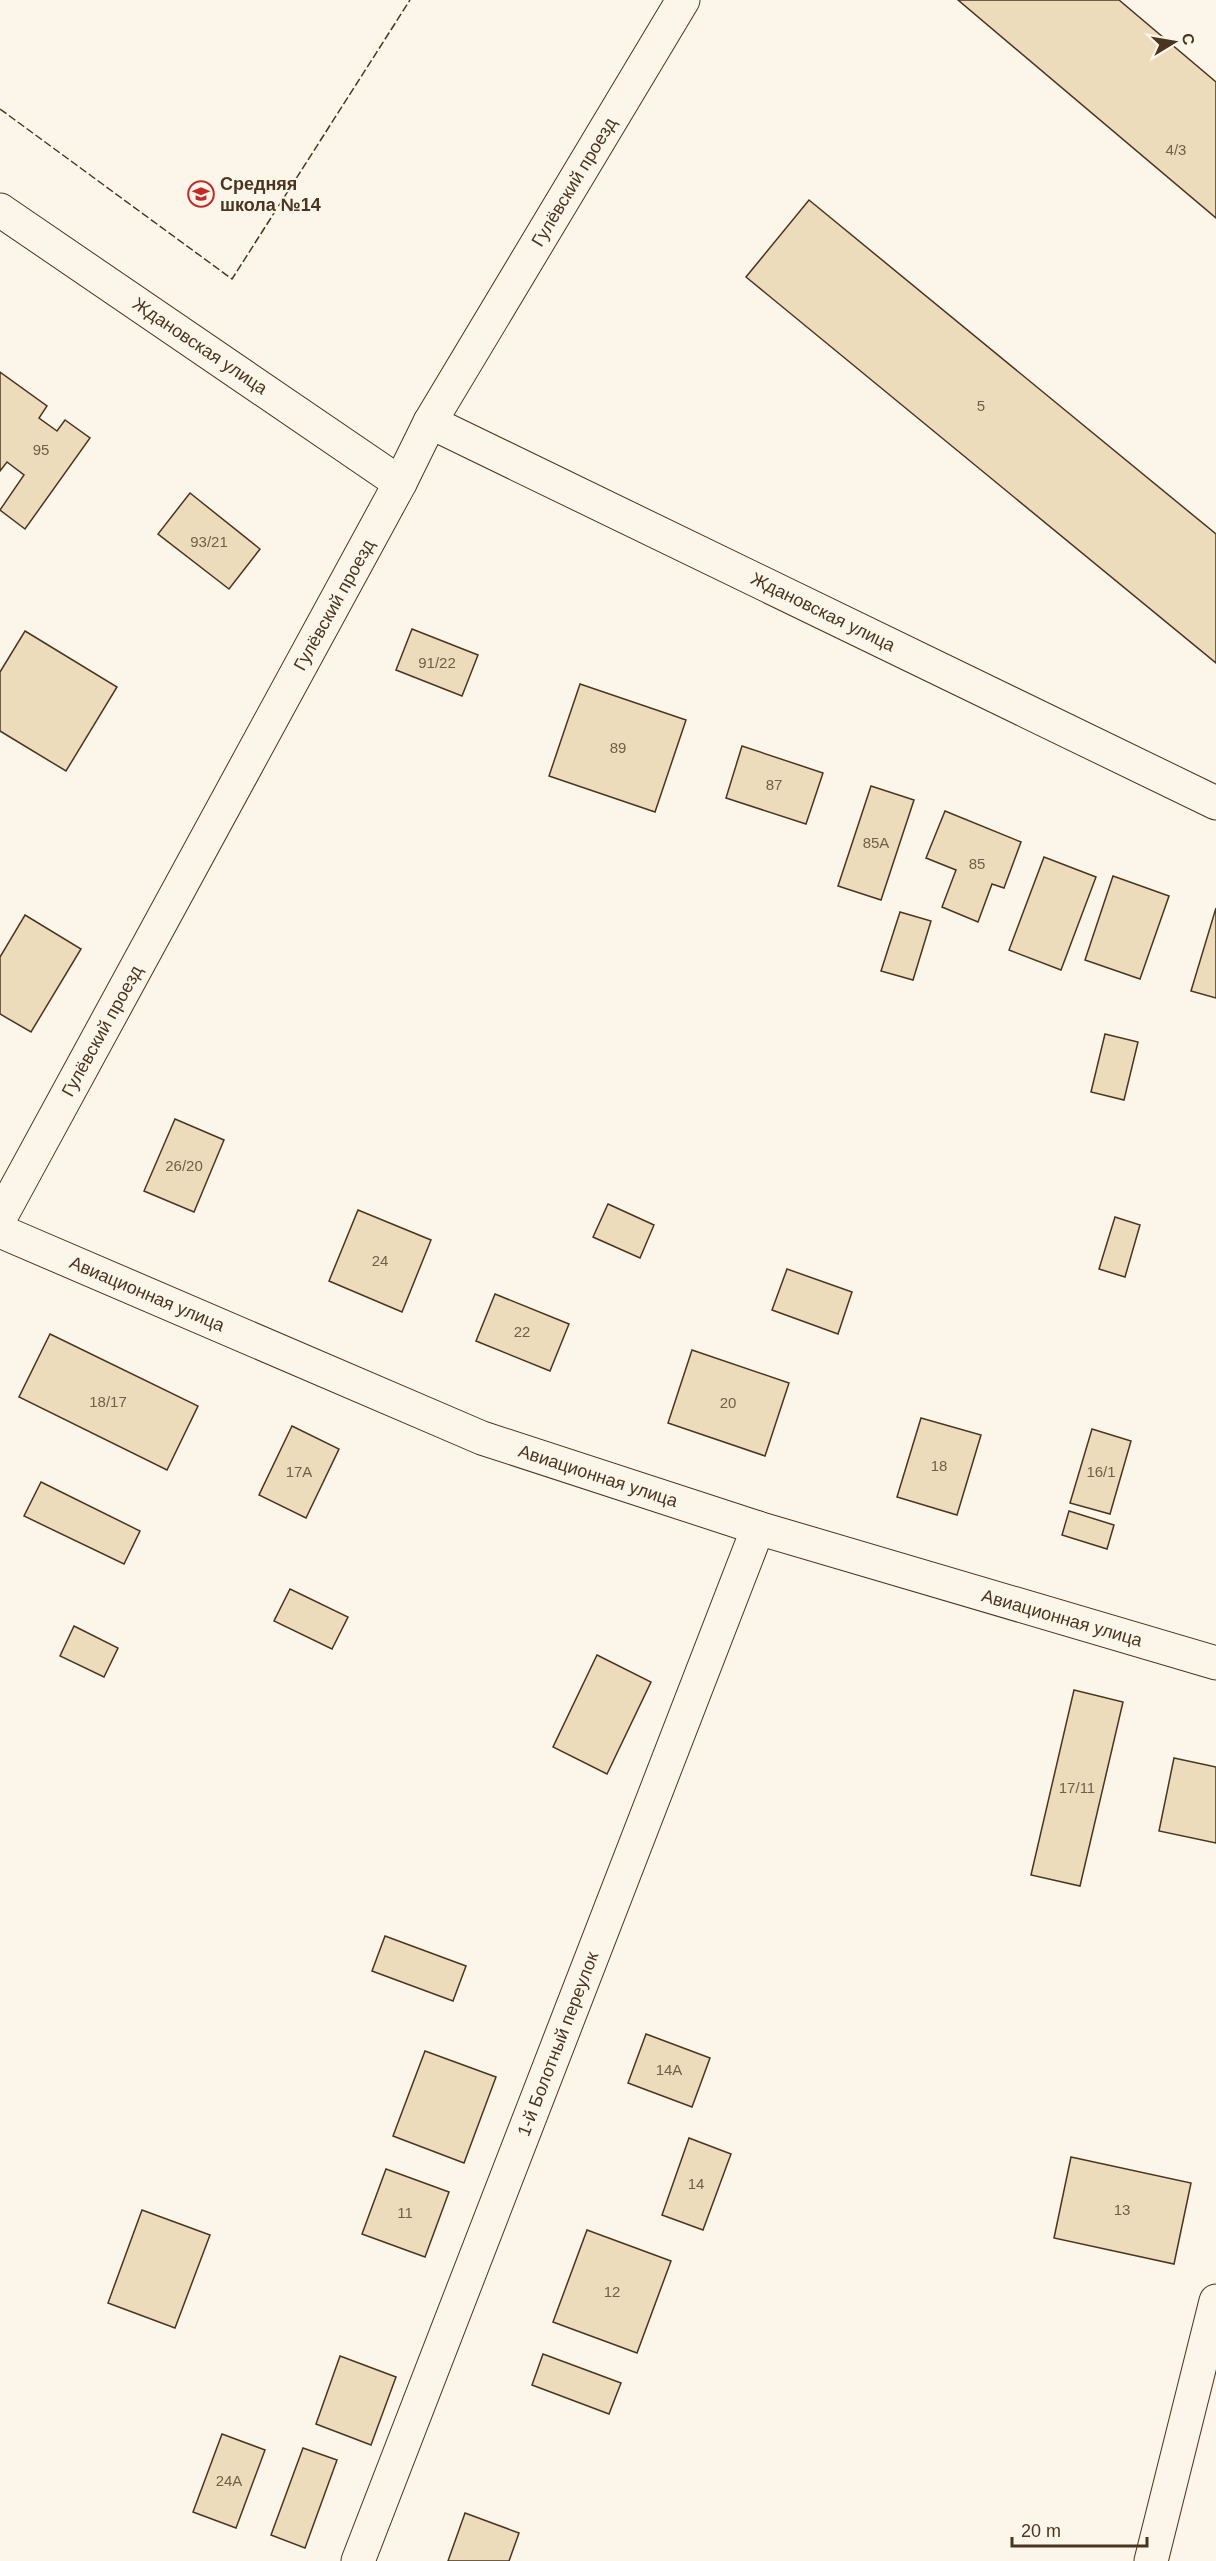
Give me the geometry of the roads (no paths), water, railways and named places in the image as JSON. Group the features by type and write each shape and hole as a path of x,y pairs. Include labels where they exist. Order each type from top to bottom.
{"street":[{"name":"Гулёвский проезд","path":"0,1218 400,483 430,422 683,0"},
{"name":"Ждановская улица","path":"0,210 400,483"},
{"name":"Ждановская улица","path":"430,422 1216,802"},
{"name":"Авиационная улица","path":"0,1231 482,1438 758,1528 1216,1663"},
{"name":"1-й Болотный переулок","path":"358,2561 758,1528"},
{"path":"1150,2561 1216,2301"}],"place":[{"name":"Средняя школа №14","path":"201,194"}]}
